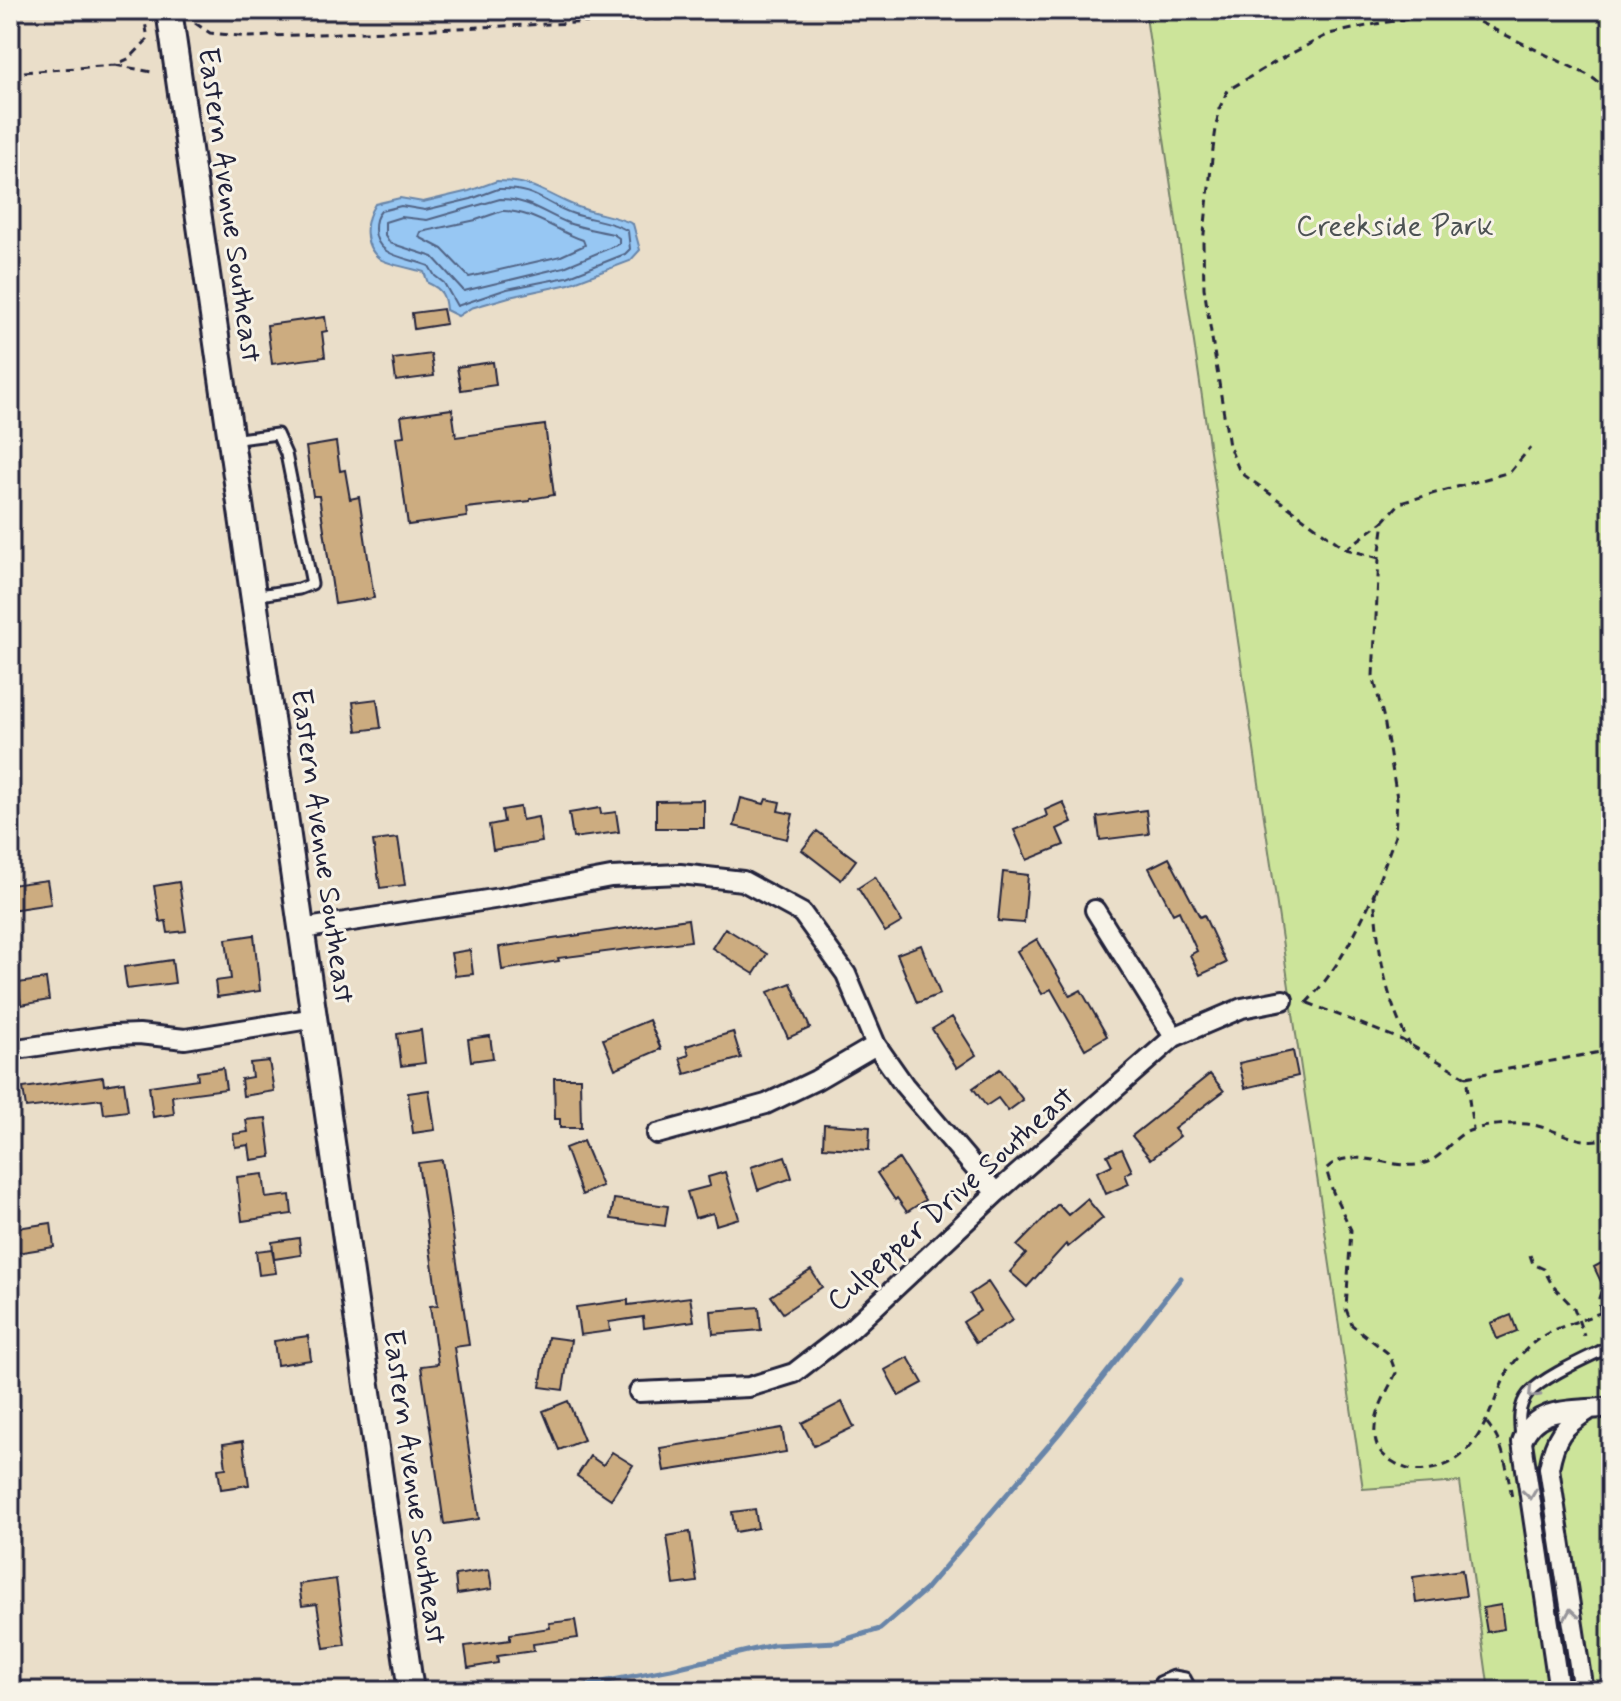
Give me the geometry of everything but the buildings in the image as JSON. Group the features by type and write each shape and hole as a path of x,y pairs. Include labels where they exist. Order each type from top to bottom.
{"street":[{"name":"Eastern Avenue Southeast","path":"169,10 411,1691"},
{"path":"301,929 611,877 680,874 743,881 802,913 846,974 876,1045 904,1085 996,1193"},
{"path":"1095,910 1174,1037"},
{"name":"Culpepper Drive Southeast","path":"639,1392 749,1387 794,1373 851,1329 996,1193 1174,1037 1242,1008 1283,1000"},
{"path":"10,1050 113,1035 139,1034 185,1039 315,1018"},
{"path":"657,1134 766,1104 816,1080 876,1045"},
{"path":"1559,1691 1522,1442 1525,1433 1549,1413 1611,1407"},
{"path":"1583,1691 1549,1468 1554,1443 1560,1434 1567,1424 1589,1410"}],"lane":[{"path":"231,440 277,434 286,454 312,584 253,596"},
{"path":"1522,1442 1519,1414 1528,1394 1611,1346"},
{"path":"1154,1691 1160,1682 1174,1676 1185,1678 1192,1691"}],"path":[{"path":"115,65 130,58 148,39 143,10"},
{"path":"193,10 192,23 210,33 262,37 874,10"},
{"path":"1379,558 1346,549 1240,472 1229,446 1204,288 1203,243 1219,109 1228,90 1329,34 1439,15 1445,10"},
{"path":"1454,10 1590,76 1611,92"},
{"path":"10,73 115,65 152,72"},
{"path":"1346,549 1384,521 1400,503 1510,472 1530,448"},
{"path":"1306,1003 1322,987 1346,952 1374,894 1395,836 1397,798 1384,719 1373,676 1384,521"},
{"path":"1374,894 1383,975 1397,1021 1410,1045"},
{"path":"1283,1000 1284,1004 1306,1003 1410,1045 1466,1080 1611,1050"},
{"path":"1466,1080 1473,1129"},
{"path":"1611,1136 1602,1141 1583,1141 1529,1124 1473,1129 1460,1136 1437,1159 1418,1165 1353,1159 1334,1161 1326,1169 1351,1230 1346,1309 1352,1325 1389,1354 1396,1373 1374,1427 1383,1456 1416,1472 1447,1465 1462,1457 1487,1423 1507,1372 1534,1343 1552,1331 1611,1308"},
{"path":"1530,1255 1533,1264 1544,1269 1552,1285 1574,1308 1584,1336"},
{"path":"1600,1314 1602,1289"}],"green space":[{"name":"Creekside Park","path":"1145,10 1611,10 1611,1691 1489,1691 1460,1482 1363,1489"}],"water":[{"path":"497,181 529,185 581,208 633,224 640,250 630,261 569,284 509,297 471,308 458,316 446,310 442,294 428,283 424,272 383,261 370,247 367,225 375,204 400,198 423,202"}],"waterway":[{"path":"555,1691 671,1669 773,1645 837,1642 880,1629 925,1590 1061,1431 1181,1278"}]}
